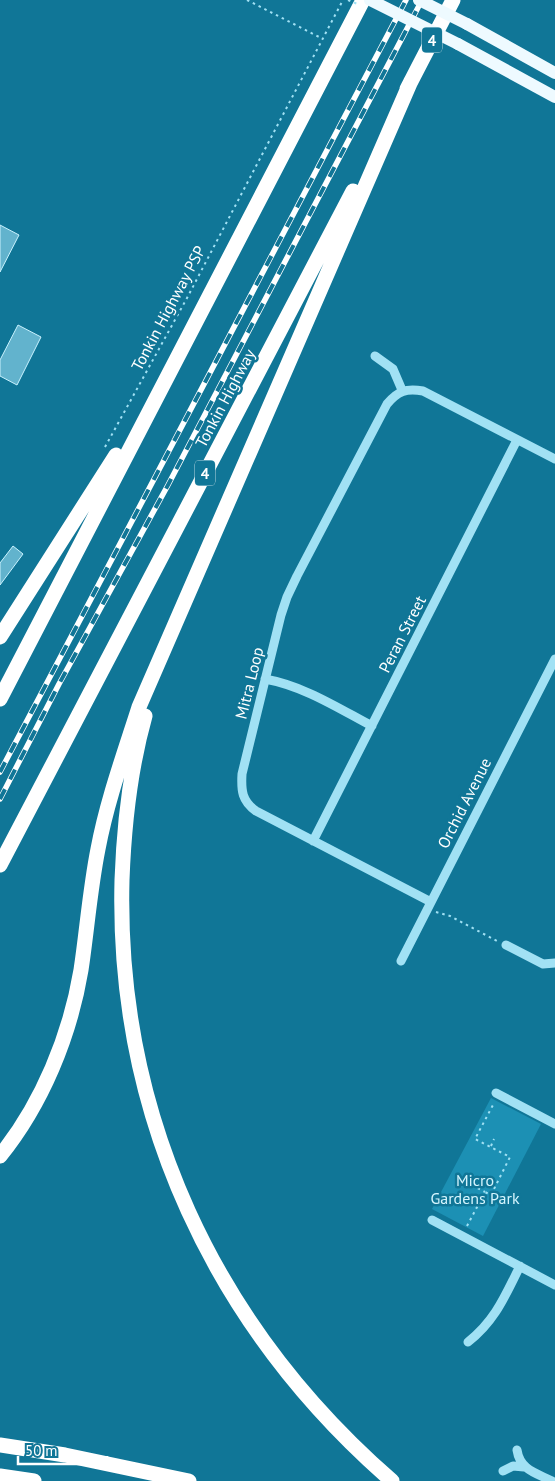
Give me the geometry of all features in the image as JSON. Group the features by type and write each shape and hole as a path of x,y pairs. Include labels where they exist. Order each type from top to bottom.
{"highway":[{"path":"0,699 362,0"},
{"name":"Tonkin Highway","path":"0,865 453,0"},
{"path":"0,637 109,468 340,44"},
{"path":"0,1156 26,1118 45,1083 60,1047 72,1009 81,970 98,848 114,786 139,707 411,81"},
{"path":"172,631 147,711 134,766 127,812 123,859 123,952 135,1045 145,1090 158,1135 189,1214 214,1264 238,1304 264,1343 311,1402 356,1449 392,1481"},
{"path":"0,1446 65,1455 190,1481"},
{"path":"0,1476 34,1481"}],"main road":[{"path":"370,0 458,44 555,97"},
{"path":"419,0 467,24 555,73"}],"street":[{"path":"375,356 393,369 402,390 423,391 555,459"},
{"name":"Mitra Loop","path":"402,390 394,395 387,404 287,597 242,774 241,787 247,805 256,811 429,906"},
{"name":"Peran Street","path":"313,841 517,440"},
{"name":"Orchid Avenue","path":"401,961 555,659"},
{"path":"266,679 283,682 305,691 372,726"},
{"path":"506,945 543,964 555,963"},
{"path":"497,1094 555,1124"},
{"path":"432,1220 555,1284"},
{"path":"468,1342 491,1320 520,1266"},
{"path":"517,1450 518,1460 524,1467"},
{"path":"503,1471 513,1466 524,1467 552,1481"}],"path":[{"path":"247,0 323,39"},
{"name":"Tonkin Highway PSP","path":"101,454 187,298 343,0"},
{"path":"429,906 506,945"},
{"path":"472,1185 491,1195 510,1157 476,1139 497,1094"},
{"path":"490,1147 494,1139"},
{"path":"462,1236 485,1192"}],"green space":[{"name":"Micro Gardens Park","path":"491,1098 541,1124 483,1236 432,1209"}],"building":[{"path":"0,225 19,235 0,272"},
{"path":"18,325 41,337 17,385 0,376 0,360"},
{"path":"13,546 23,554 0,585 0,563"}],"railway":[{"path":"0,772 406,0"},
{"path":"0,799 59,684 168,485 422,0"}]}
